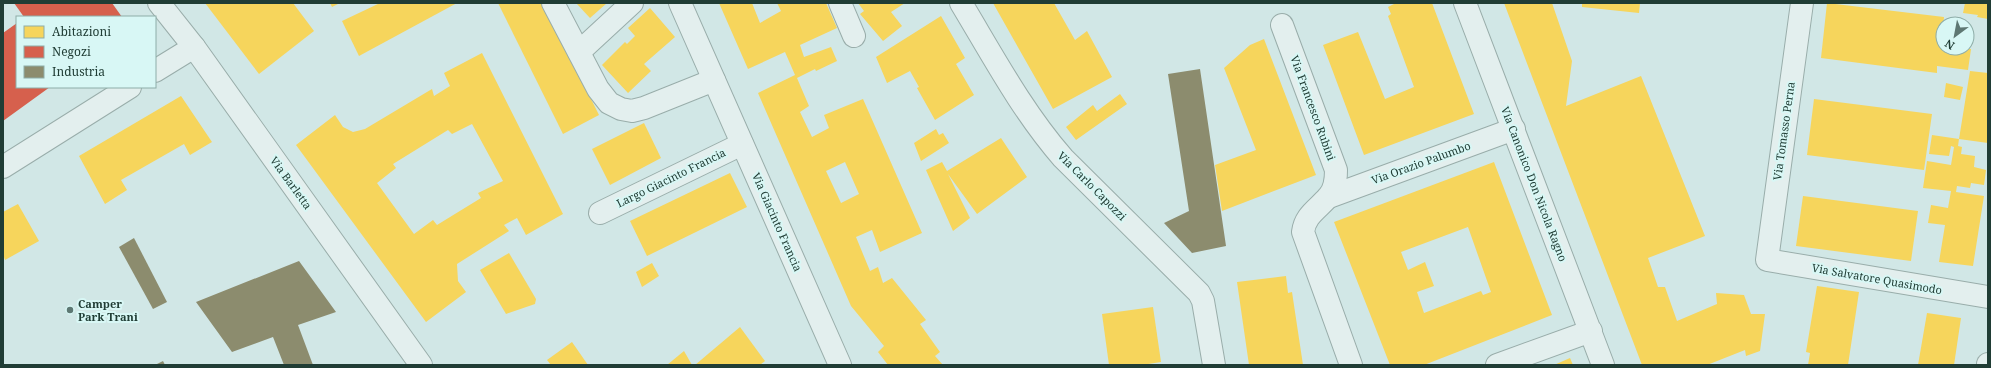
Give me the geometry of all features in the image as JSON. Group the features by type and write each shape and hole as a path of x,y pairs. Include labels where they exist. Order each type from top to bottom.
{"street":[{"name":"Via Barletta","path":"159,3 194,47 421,365"},
{"path":"553,3 598,89 610,103 621,109 632,111 644,108 714,80"},
{"path":"579,52 632,3"},
{"name":"Via Giacinto Francia","path":"680,3 840,365"},
{"path":"840,3 854,36"},
{"name":"Via Carlo Capozzi","path":"961,3 1042,134 1062,158 1200,293 1203,301 1214,365"},
{"name":"Via Canonico Don Nicola Ragno","path":"1465,3 1603,365"},
{"name":"Via Tomasso Perna","path":"1767,260 1802,3"},
{"name":"Via Francesco Rubini","path":"1282,25 1336,170 1335,182 1329,197 1309,215 1304,225 1303,232 1351,365"},
{"path":"156,71 194,47"},
{"path":"3,167 128,88"},
{"name":"Via Orazio Palumbo","path":"1329,197 1514,129"},
{"name":"Largo Giacinto Francia","path":"600,213 742,144"},
{"name":"Via Salvatore Quasimodo","path":"1767,260 1988,297"},
{"path":"1497,365 1591,331"}],"building: Abitazioni":[{"path":"205,3 293,3 314,31 259,74"},
{"path":"330,3 340,3 332,7"},
{"path":"380,3 457,3 359,56 342,21"},
{"path":"498,3 543,3 599,115 563,134"},
{"path":"576,3 607,3 590,18"},
{"path":"719,3 752,3 760,23 781,11 777,3 826,3 837,28 800,45 804,57 831,47 837,61 816,71 815,69 797,78 809,106 800,112 812,137 829,128 824,115 863,99 922,233 880,252 872,230 856,237 870,271 878,267 883,283 892,278 926,320 920,324 940,352 935,356 943,365 888,365 878,352 884,346 851,306 758,93 795,75 785,52 748,69","holes":["845,162 859,194 841,203 826,171"]},
{"path":"858,3 905,3 891,12 902,26 883,41 860,14 864,11"},
{"path":"993,3 1054,3 1075,40 1087,31 1112,77 1053,109"},
{"path":"1396,3 1432,3 1474,114 1364,155 1323,45 1358,32 1385,99 1414,87 1388,16 1391,14 1388,7"},
{"path":"1504,3 1552,3 1572,61 1566,106 1641,76 1705,236 1648,258 1658,287 1665,287 1677,321 1717,304 1716,293 1744,295 1751,314 1765,314 1760,351 1746,356 1745,350 1707,365 1642,365"},
{"path":"1582,3 1640,3 1639,13 1582,7"},
{"path":"1827,3 1936,16 1935,56 1970,56 1968,70 1937,66 1937,73 1821,58"},
{"path":"1965,3 1988,3 1988,19 1977,17 1978,15 1963,13"},
{"path":"650,8 675,37 644,64 651,71 628,93 602,65 625,42 627,44 635,36 628,28"},
{"path":"941,16 965,58 956,64 974,95 935,120 917,88 919,87 910,71 887,83 876,57"},
{"path":"1264,39 1316,175 1222,211 1215,165 1256,150 1224,68 1250,45"},
{"path":"482,53 563,214 526,235 517,218 504,225 509,231 457,264 458,281 466,292 426,322 296,145 335,115 343,127 353,132 365,129 432,89 434,96 450,86 444,73","holes":["472,124 503,181 478,193 481,198 437,225 433,220 414,234 377,183 396,168 393,164 448,130 452,134"]},
{"path":"1970,71 1988,73 1988,143 1959,139"},
{"path":"1946,83 1963,87 1960,100 1944,97"},
{"path":"1120,94 1127,104 1076,140 1066,127 1093,105 1097,111"},
{"path":"181,96 212,142 190,155 184,144 121,180 127,190 105,204 79,156"},
{"path":"1814,99 1932,114 1924,170 1807,155"},
{"path":"644,123 661,158 610,185 592,149"},
{"path":"936,129 939,135 943,133 949,143 921,161 914,143"},
{"path":"1932,135 1959,139 1958,146 1962,147 1961,154 1975,156 1974,167 1986,170 1984,185 1971,183 1970,188 1957,186 1956,192 1984,196 1973,266 1939,262 1945,225 1928,223 1931,205 1948,208 1951,191 1923,188 1927,161 1951,165 1954,147 1951,146 1949,156 1929,154"},
{"path":"1001,138 1027,177 977,214 948,174 970,218 953,231 926,170 942,162 947,171"},
{"path":"1494,162 1552,315 1424,365 1390,365 1334,222","holes":["1468,227 1491,292 1483,295 1481,291 1424,313 1417,292 1434,286 1425,262 1408,270 1401,252"]},
{"path":"730,173 747,207 647,256 630,221"},
{"path":"1803,196 1918,211 1911,261 1796,246"},
{"path":"18,204 39,241 5,260 3,254 3,212"},
{"path":"509,253 536,299 535,304 506,314 480,270"},
{"path":"652,263 659,276 642,287 636,272"},
{"path":"1286,276 1288,293 1292,292 1303,365 1249,365 1237,282"},
{"path":"1817,286 1859,292 1848,365 1808,365 1810,353 1806,352"},
{"path":"1153,307 1161,362 1142,365 1109,365 1102,314"},
{"path":"1927,313 1961,318 1954,365 1918,365"},
{"path":"740,327 765,361 760,365 695,365"},
{"path":"572,342 588,365 551,365 547,360"},
{"path":"684,351 692,365 667,365"},
{"path":"1570,358 1573,365 1554,365"}],"building: Negozi":[{"path":"14,3 112,3 121,16 23,16"},
{"path":"16,24 16,88 49,88 3,121 3,33"}],"building: Industria":[{"path":"1200,69 1226,246 1192,253 1164,223 1189,211 1168,74"},
{"path":"134,238 167,302 153,309 119,247"},
{"path":"299,261 336,312 298,325 313,365 284,365 273,337 232,352 196,302"},
{"path":"163,361 165,365 155,365"}],"place":[{"name":"Camper Park Trani","path":"70,310"}]}
